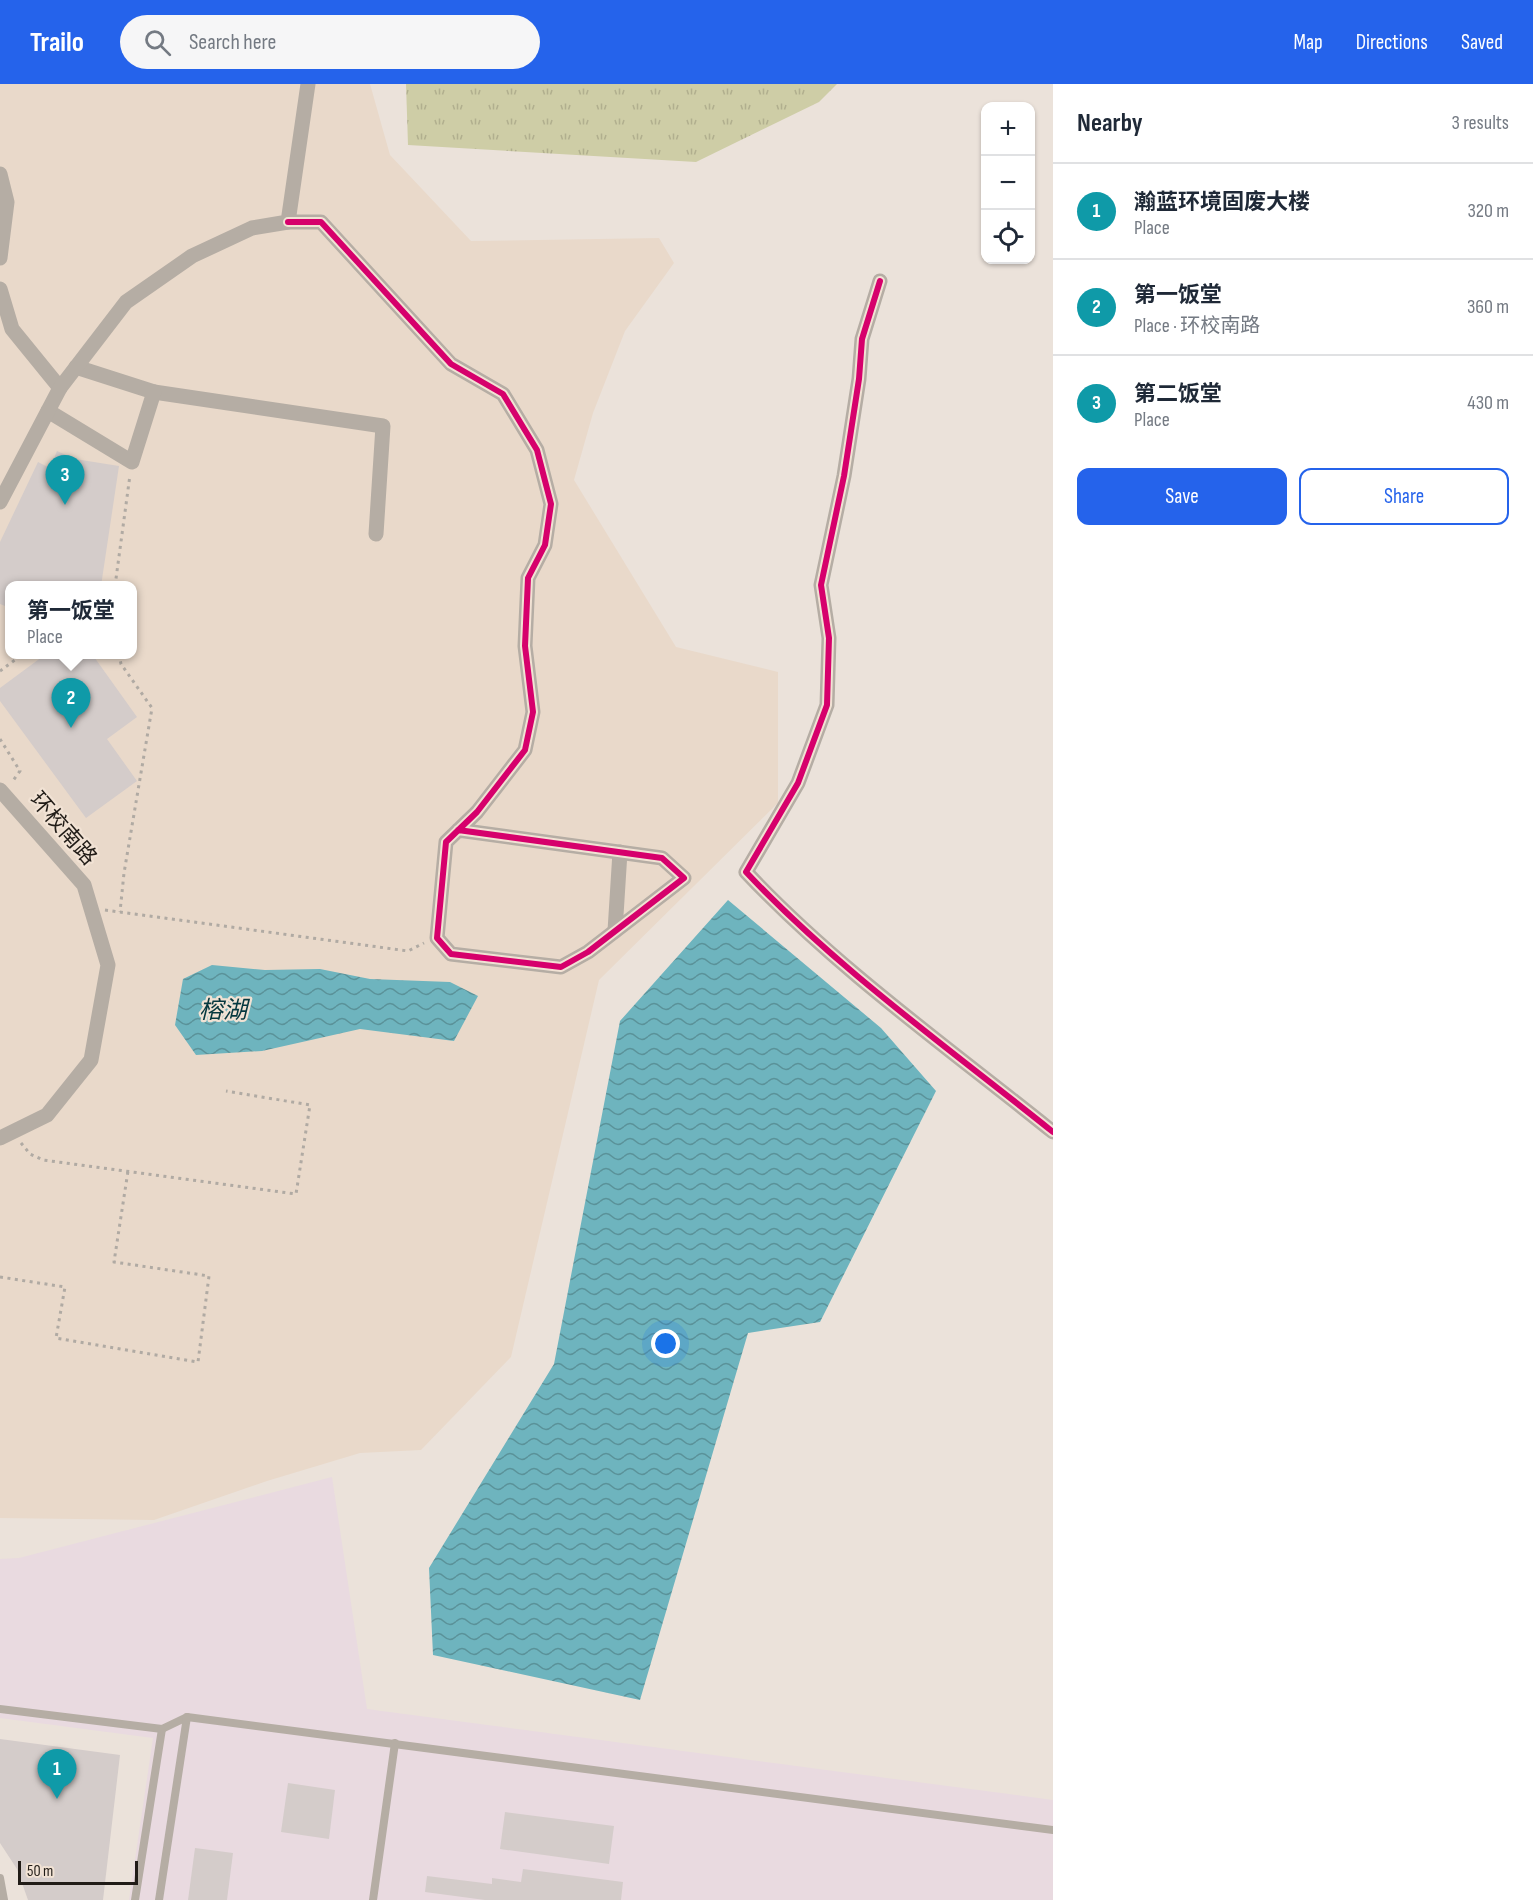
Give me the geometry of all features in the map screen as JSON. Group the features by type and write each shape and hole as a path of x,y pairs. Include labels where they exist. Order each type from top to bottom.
{"street":[{"path":"288,222 308,84"},
{"path":"0,174 7,202 0,258"},
{"path":"0,501 60,388 126,302 183,262 252,228 288,222 321,222 451,364 503,394 537,450 551,504 545,545 528,578 525,646 533,712 525,750 477,812 458,830 446,842 437,938 451,954 561,967 588,952 684,878 662,858 458,830"},
{"path":"880,281 862,339 859,379 844,476 821,585 829,638 827,705 798,783 746,872 772,900 870,985 1053,1132"},
{"path":"0,289 12,329 60,388"},
{"path":"76,367 154,392 383,426 376,534"},
{"path":"48,411 132,462 154,392"},
{"name":"环校南路","path":"2,792 84,885 108,965 91,1060 47,1115 7,1135"},
{"path":"615,931 620,852"}],"lane":[{"path":"0,1709 162,1729 187,1717 1053,1830"},
{"path":"159,1900 187,1717"},
{"path":"135,1900 162,1729"},
{"path":"373,1900 395,1743"},
{"path":"0,1878 4,1900"}],"path":[{"path":"117,581 132,462"},
{"path":"0,671 16,659"},
{"path":"120,659 152,708 124,873 120,912"},
{"path":"0,739 20,771 2,792"},
{"path":"91,908 408,951 437,938"},
{"path":"7,1135 30,1154 43,1160 296,1194 310,1105 226,1091"},
{"path":"0,1277 65,1287 56,1338 198,1362 209,1276 114,1262 128,1171"}],"shaded area":[{"path":"0,84 370,84 390,155 471,241 659,238 674,263 625,331 593,413 574,480 676,647 778,672 778,803 599,980 511,1357 421,1450 360,1453 267,1481 154,1520 0,1518"},
{"path":"332,1477 367,1709 1053,1800 1053,1900 129,1900 153,1738 0,1718 0,1559 19,1558"}],"green space":[{"path":"406,84 837,84 819,102 696,162 408,145"}],"water":[{"path":"728,900 881,1028 936,1091 820,1322 748,1333 640,1700 433,1655 429,1568 554,1364 620,1021"},
{"name":"榕湖","path":"212,965 265,970 320,969 370,979 450,982 478,996 454,1041 360,1029 262,1051 196,1055 175,1025 183,979"}],"building":[{"path":"57,451 75,459 119,466 102,581 5,581 5,606 0,604 0,542 38,462 50,468"},
{"path":"39,659 96,659 137,717 107,739 137,781 86,818 0,701 0,688"},
{"path":"0,1739 120,1755 103,1900 28,1900 17,1869 0,1843"},
{"path":"288,1783 335,1790 329,1839 281,1832"},
{"path":"505,1812 614,1826 609,1864 500,1849"},
{"path":"195,1848 233,1853 227,1900 188,1900"},
{"path":"523,1869 623,1882 621,1900 485,1900 425,1892 427,1876 492,1884 492,1878 521,1882"}],"cycle path":[{"path":"288,222 321,222 451,364 503,394 537,450 551,504 545,545 528,578 525,646 533,712 525,750 477,812 446,842 437,938 451,954 561,967 588,952 684,878 662,858 458,830"},
{"path":"880,281 862,339 859,379 844,476 821,585 829,638 827,705 798,783 746,872 817,941 856,975 1053,1132"}],"place":[{"name":"第二饭堂","path":"65,505"},
{"name":"第一饭堂","path":"71,728"},
{"name":"瀚蓝环境固废大楼","path":"57,1799"}]}
